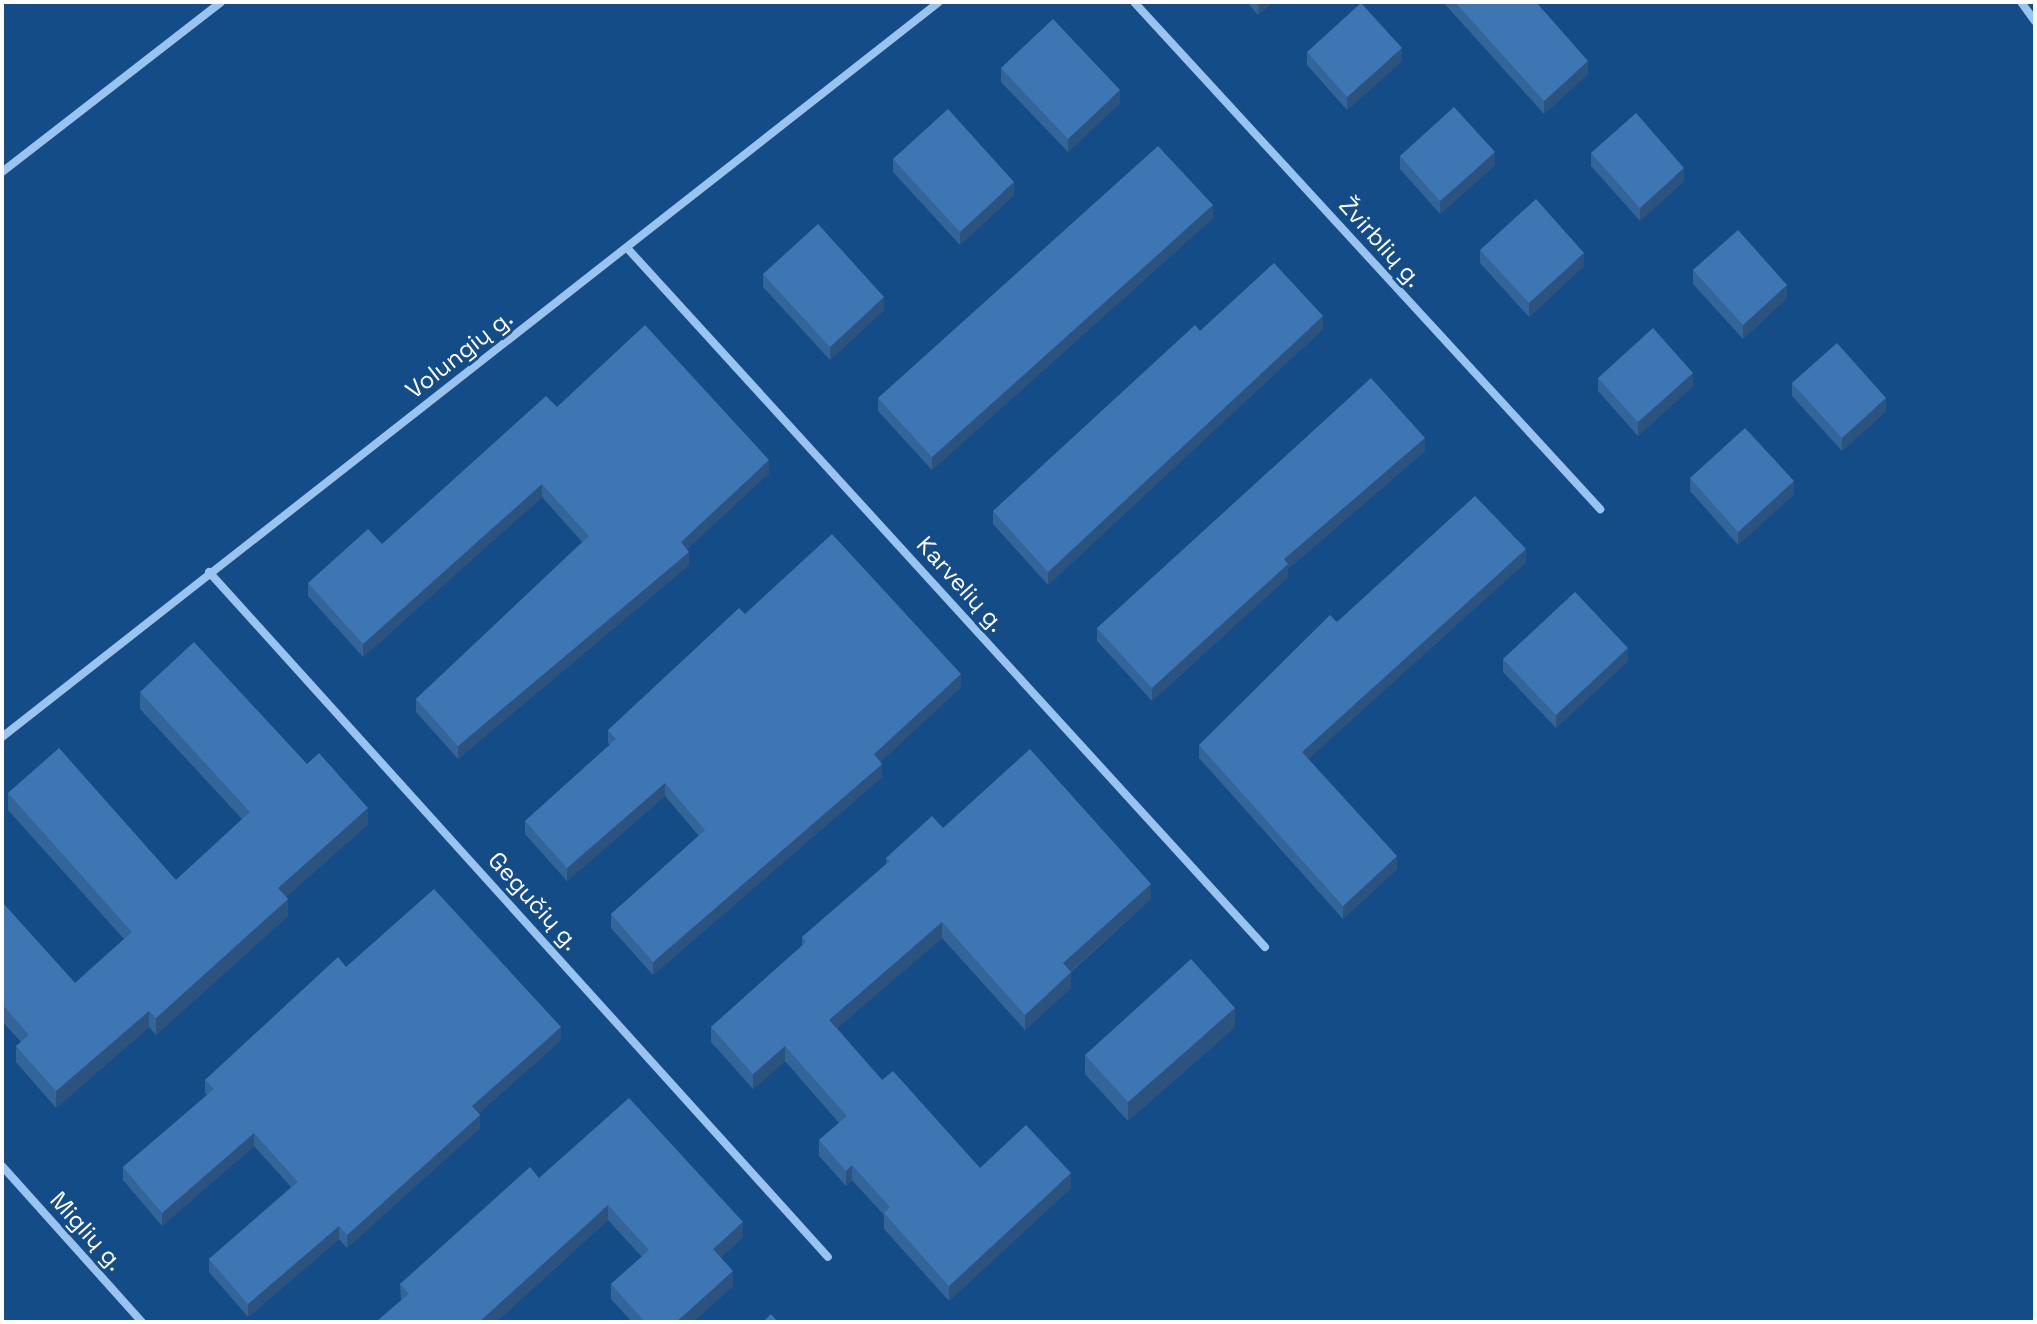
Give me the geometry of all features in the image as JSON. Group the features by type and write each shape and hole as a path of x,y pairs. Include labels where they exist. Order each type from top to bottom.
{"street":[{"path":"2,172 221,2"},
{"name":"Volungių g.","path":"2,737 939,2"},
{"name":"Žvirblių g.","path":"1134,2 1600,509"},
{"path":"2021,2 2035,21"},
{"name":"Karvelių g.","path":"628,249 1265,947"},
{"name":"Gegučių g.","path":"209,572 828,1257"},
{"name":"Miglių g.","path":"2,1166 142,1322"}],"building":[{"path":"1455,2 1536,2 1588,61 1544,101"},
{"path":"1361,3 1402,48 1347,97 1307,52"},
{"path":"1053,19 1120,90 1068,139 1001,68"},
{"path":"1454,107 1495,152 1440,201 1400,156"},
{"path":"948,109 1014,182 960,232 893,159"},
{"path":"1636,113 1684,168 1640,208 1591,153"},
{"path":"1158,146 1213,205 932,457 878,398"},
{"path":"1536,199 1584,253 1529,303 1480,250"},
{"path":"818,224 884,297 830,347 763,274"},
{"path":"1738,230 1787,285 1743,325 1693,270"},
{"path":"1274,263 1323,316 1048,572 993,511 1195,325 1200,331"},
{"path":"645,325 769,460 681,542 689,552 458,746 416,699 589,536 542,484 363,644 308,583 368,529 382,544 546,396 557,407"},
{"path":"1653,328 1693,373 1638,422 1598,378"},
{"path":"1837,343 1886,398 1842,438 1792,383"},
{"path":"1371,378 1425,438 1284,559 1288,564 1152,688 1097,628"},
{"path":"1745,428 1794,481 1738,532 1690,478"},
{"path":"1475,496 1526,549 1302,752 1397,856 1343,906 1199,745 1330,615 1337,622"},
{"path":"832,534 961,674 874,754 882,764 653,962 611,914 705,830 665,783 567,868 525,821 616,739 608,730 739,608 745,614"},
{"path":"1575,592 1628,648 1556,715 1503,659"},
{"path":"194,642 307,764 319,753 368,808 278,888 288,899 156,1018 149,1011 56,1091 16,1046 29,1035 2,1004 2,902 75,983 132,932 8,793 59,748 176,880 250,812 140,692"},
{"path":"1030,749 1151,884 1063,963 1071,972 1025,1015 942,922 829,1020 882,1080 893,1071 980,1168 1026,1125 1071,1173 949,1286 884,1213 890,1207 852,1165 846,1171 819,1140 847,1116 785,1046 753,1074 711,1027 806,942 802,937 890,861 886,858 932,816 943,828"},
{"path":"434,889 561,1027 472,1106 480,1115 347,1235 339,1226 248,1304 209,1259 298,1182 254,1133 162,1213 123,1167 214,1089 205,1080 338,957 346,967"},
{"path":"1191,959 1235,1008 1128,1102 1085,1055"},
{"path":"629,1098 743,1222 713,1249 733,1271 676,1322 645,1322 611,1284 649,1250 608,1205 479,1322 376,1322 409,1294 400,1284 530,1167 539,1178"},
{"path":"771,1314 778,1322 763,1322"}]}
